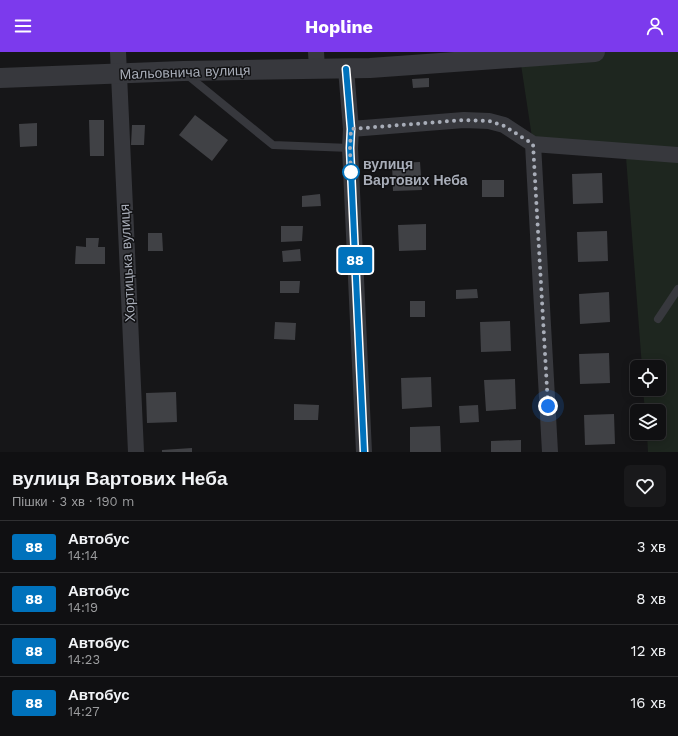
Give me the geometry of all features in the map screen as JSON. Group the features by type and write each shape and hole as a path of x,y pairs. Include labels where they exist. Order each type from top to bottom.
{"street":[{"name":"Хортицька вулиця","path":"118,52 136,452"},
{"name":"Мальовнича вулиця","path":"0,78 182,71 316,60 346,69 370,68 520,55 596,52"},
{"path":"346,69 351,129 350,148 364,452"},
{"path":"351,129 464,120 489,121 504,126 533,144 678,155"},
{"path":"533,144 550,452"}],"lane":[{"path":"182,71 273,146 350,148"},
{"path":"658,319 678,289"}],"shaded area":[{"path":"523,52 678,52 678,452 648,452 647,440 666,440 666,404 644,404 644,396 666,396 666,360 641,360 626,157 533,144 520,58"}],"building":[{"path":"429,78 429,87 413,88 412,79"},
{"path":"195,115 228,140 212,161 179,135"},
{"path":"89,120 104,120 104,156 90,156"},
{"path":"37,123 37,146 20,147 19,124"},
{"path":"132,125 145,125 144,145 131,145"},
{"path":"420,162 422,190 393,191 392,163"},
{"path":"602,173 603,203 573,204 572,174"},
{"path":"482,180 504,180 504,197 482,197"},
{"path":"320,194 321,206 302,207 302,196"},
{"path":"426,224 426,250 399,251 398,225"},
{"path":"281,226 303,226 302,241 281,242"},
{"path":"607,231 608,261 578,262 577,232"},
{"path":"148,233 162,233 163,251 148,251"},
{"path":"86,238 99,238 98,247 105,247 105,264 75,264 76,246 86,247"},
{"path":"300,249 301,261 283,262 282,251"},
{"path":"280,281 300,281 299,293 280,293"},
{"path":"477,289 478,298 456,299 456,290"},
{"path":"609,292 610,322 580,324 579,294"},
{"path":"410,301 425,301 425,317 410,317"},
{"path":"510,321 511,351 481,352 480,322"},
{"path":"275,322 296,323 295,340 274,339"},
{"path":"609,353 610,383 580,384 579,354"},
{"path":"431,377 432,407 402,409 401,378"},
{"path":"515,379 516,409 486,411 484,380"},
{"path":"176,392 177,422 147,423 146,393"},
{"path":"294,404 319,405 318,420 294,420"},
{"path":"478,405 479,422 460,423 459,406"},
{"path":"614,414 615,444 585,445 584,415"},
{"path":"440,426 441,452 410,452 410,427"},
{"path":"521,440 521,452 491,452 491,441"},
{"path":"192,448 192,452 162,452 162,450"}],"bus line":[{"name":"88","path":"346,69 351,129 350,148 364,452"}],"place":[{"name":"вулиця Вартових Неба","path":"351,172"}],"route":[{"path":"351,172 351,178 350,148 351,129 464,120 489,121 504,126 533,144 548,406"}]}
